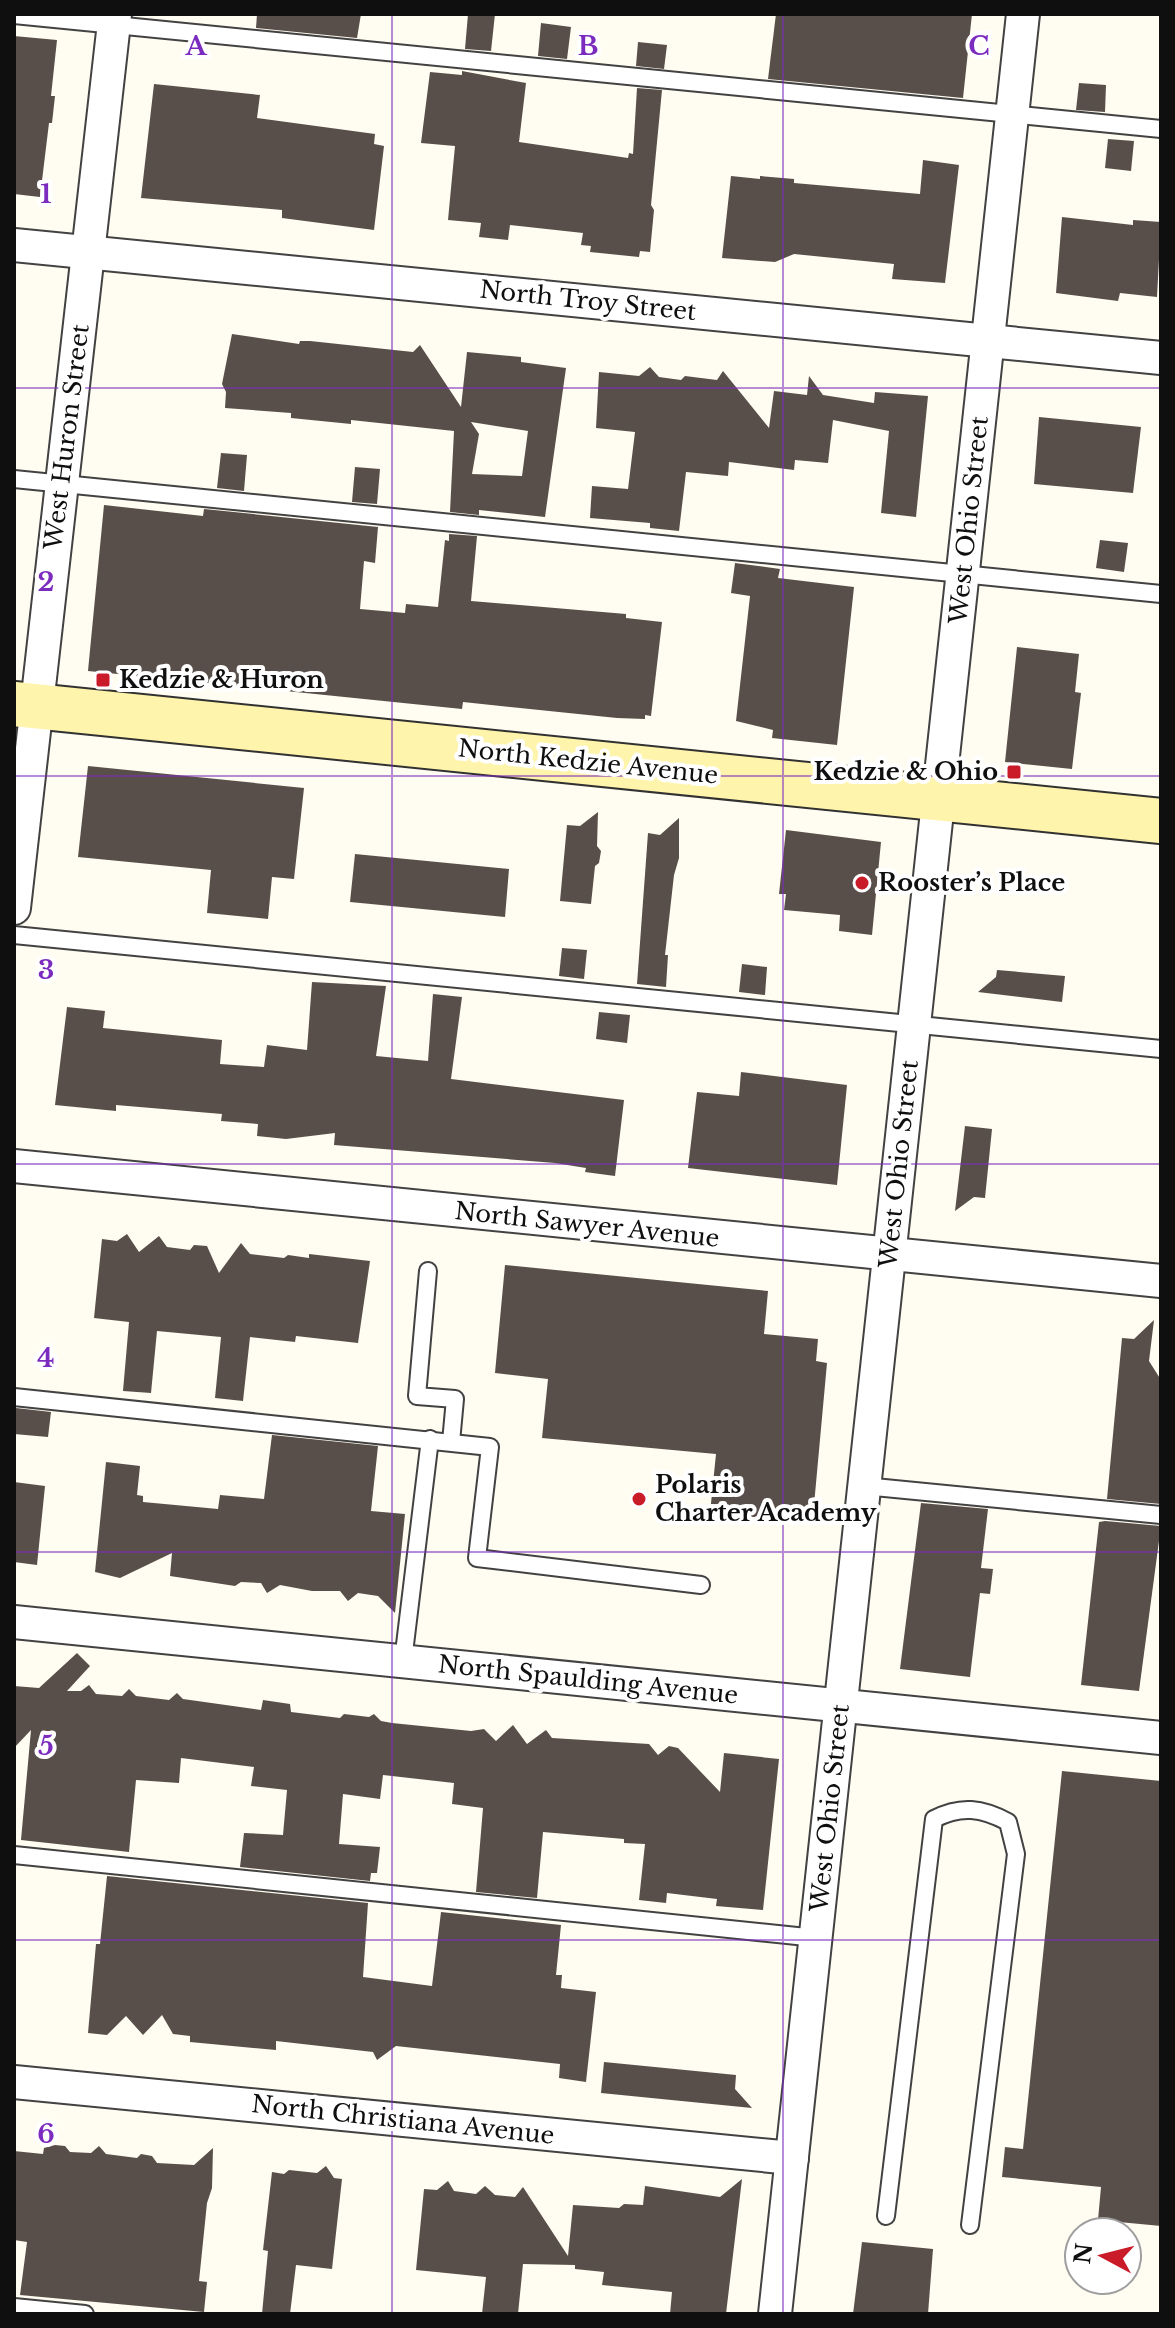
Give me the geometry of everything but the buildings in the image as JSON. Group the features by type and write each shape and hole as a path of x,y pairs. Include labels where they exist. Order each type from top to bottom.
{"main road":[{"name":"North Kedzie Avenue","path":"25,705 1161,821"}],"street":[{"name":"West Ohio Street","path":"775,2314 1023,14"},
{"name":"West Huron Street","path":"14,908 25,705 61,483 114,20"},
{"name":"North Troy Street","path":"14,245 1161,358"},
{"name":"North Sawyer Avenue","path":"14,1166 1161,1281"},
{"name":"North Spaulding Avenue","path":"14,1622 1161,1738"},
{"name":"North Christiana Avenue","path":"14,2082 792,2158"}],"lane":[{"path":"14,15 114,20 1161,129"},
{"path":"14,479 1161,594"},
{"path":"14,935 1161,1049"},
{"path":"428,1271 417,1396 455,1399 451,1442"},
{"path":"14,1397 490,1447 477,1558 701,1585"},
{"path":"403,1661 430,1439"},
{"path":"864,1486 1161,1515"},
{"path":"886,2216 934,1819 954,1808 987,1811 1008,1822 1016,1854 970,2225"},
{"path":"14,1855 816,1938"},
{"path":"14,2307 85,2314"}],"place":[{"name":"Kedzie & Huron","path":"103,680"},
{"name":"Kedzie & Ohio","path":"1014,772"},
{"name":"Rooster’s Place","path":"862,883"},
{"name":"Polaris Charter Academy","path":"639,1499"}]}
